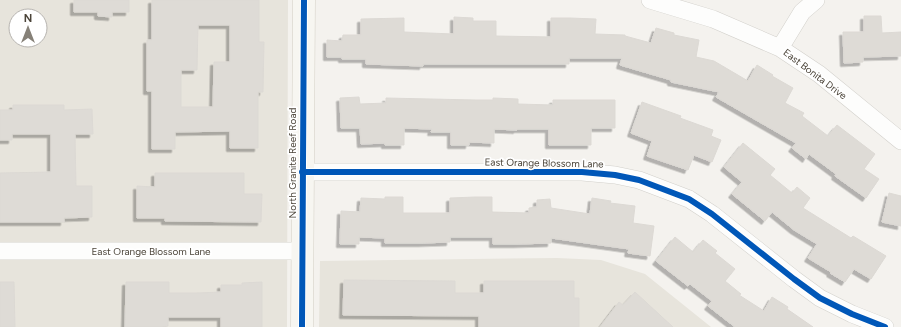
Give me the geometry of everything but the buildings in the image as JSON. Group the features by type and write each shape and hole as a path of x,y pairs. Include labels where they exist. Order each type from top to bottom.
{"street":[{"name":"North Granite Reef Road","path":"302,327 304,0"},
{"name":"East Bonita Drive","path":"650,0 713,19 780,48 819,74 901,141"},
{"path":"780,48 802,12 816,0"},
{"name":"East Orange Blossom Lane","path":"302,172 582,172 615,175 639,180 689,199 712,214 820,298 852,314 885,327"},
{"name":"East Orange Blossom Lane","path":"0,251 302,251"}],"shaded area":[{"path":"0,0 288,0 287,327 0,327"},
{"path":"557,258 601,260 645,274 711,327 319,327 320,261"}],"cycle path":[{"path":"302,327 304,0"},
{"path":"302,172 582,172 615,175 639,180 689,199 712,214 820,298 852,314 885,327"}]}
